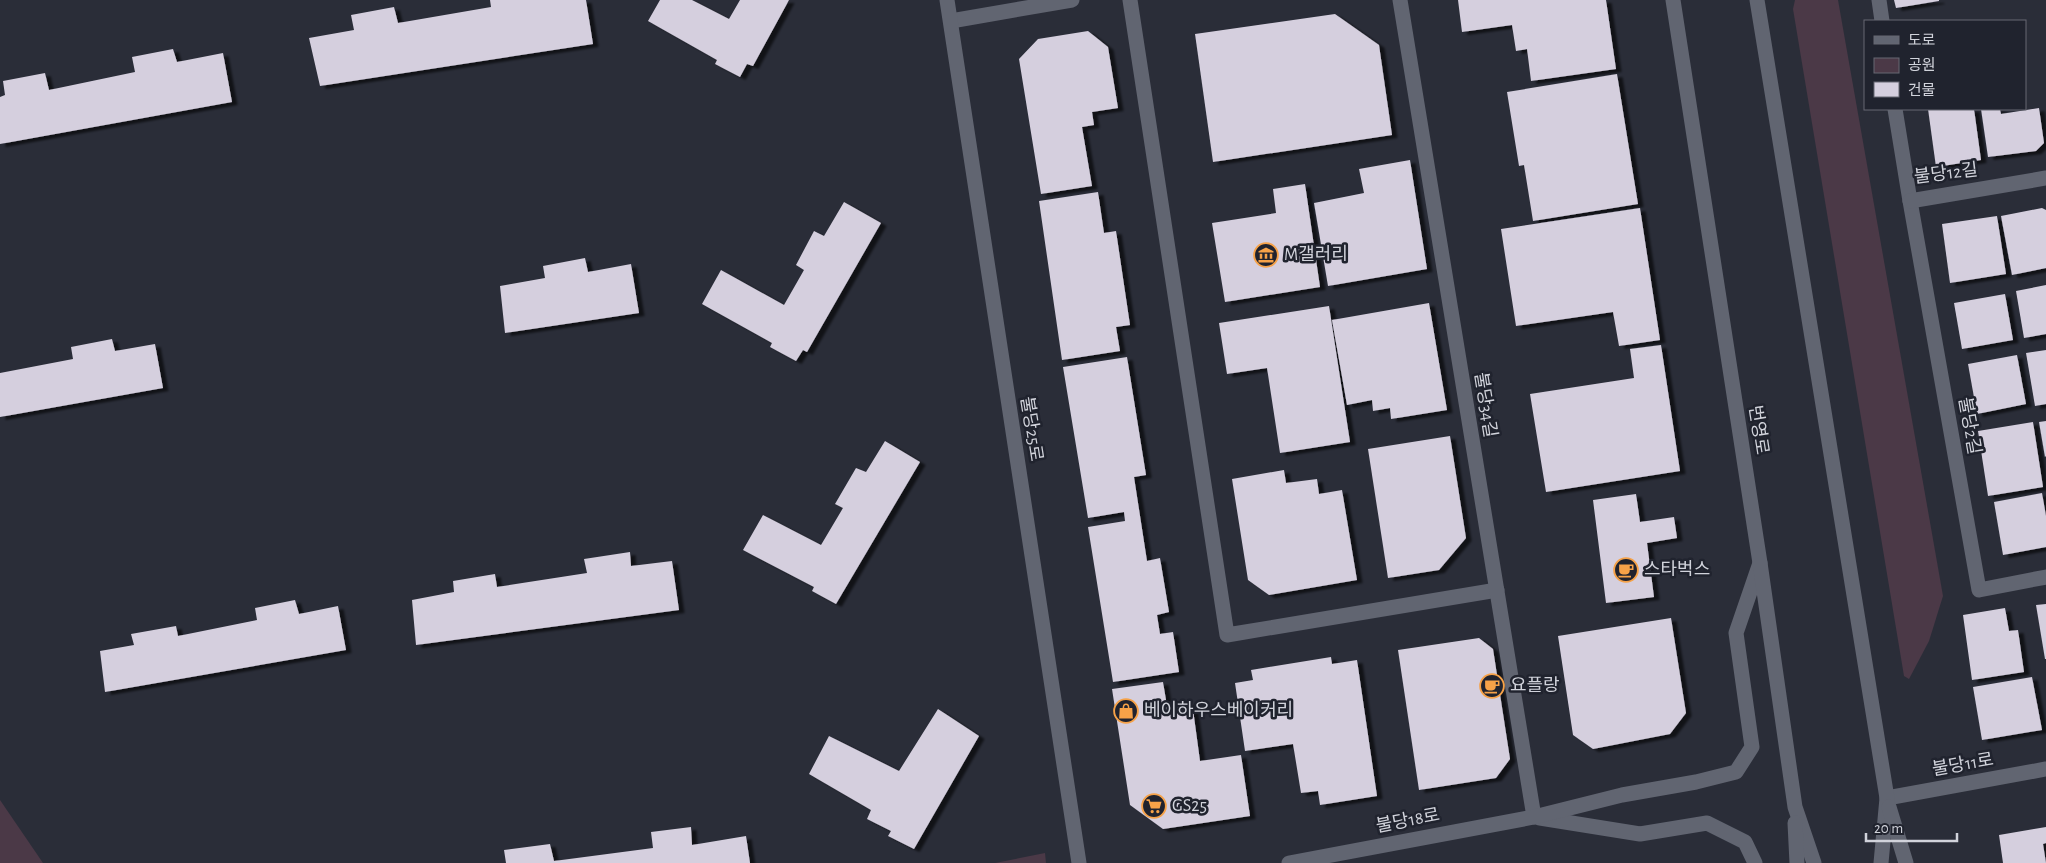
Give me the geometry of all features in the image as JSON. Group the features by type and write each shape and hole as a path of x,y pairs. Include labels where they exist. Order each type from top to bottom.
{"street":[{"name":"불당25로","path":"947,0 1080,863"},
{"path":"951,21 1072,0"},
{"path":"1130,0 1227,635 1497,590"},
{"name":"불당34길","path":"1400,0 1534,817"},
{"name":"번영로","path":"1673,0 1760,563 1794,807 1814,863"},
{"path":"1757,0 1887,798 1906,863"},
{"path":"1879,0 1882,20"},
{"name":"불당12길","path":"1895,110 1910,201 2046,178"},
{"name":"불당2길","path":"1910,201 1979,590 2046,578"},
{"name":"불당18로","path":"1289,863 1534,817 1622,795 1696,782 1736,772 1752,748 1736,633 1760,563"},
{"name":"불당11로","path":"1887,798 2046,769"},
{"path":"1881,863 1887,798"},
{"path":"1794,807 1797,863"},
{"path":"1534,817 1640,834 1707,823 1745,842 1755,863"}],"green space":[{"path":"1795,0 1838,0 1943,596 1929,641 1909,679 1904,676 1793,9"},
{"path":"0,800 43,863 0,863"},
{"path":"1045,853 1046,863 995,863"}],"building":[{"path":"490,0 586,0 593,44 320,86 309,38 354,30 351,15 394,7 398,23 491,7"},
{"path":"660,0 692,0 729,19 740,0 789,0 753,66 747,64 740,77 715,64 717,60 648,21"},
{"path":"1458,0 1606,0 1616,69 1531,81 1527,49 1516,51 1512,25 1462,32"},
{"path":"1894,0 1939,0 1939,1 1896,8"},
{"path":"1335,14 1379,45 1392,135 1213,162 1195,34"},
{"path":"1088,31 1108,47 1118,108 1092,112 1094,125 1082,127 1092,186 1041,194 1019,59 1038,39"},
{"path":"173,49 177,62 223,53 232,102 0,144 0,97 5,95 3,81 45,73 49,90 135,72 132,57"},
{"path":"1617,74 1638,204 1533,221 1524,165 1519,166 1507,92"},
{"path":"2039,108 2044,143 2036,151 1988,157 1981,110 2000,110 2001,114"},
{"path":"1928,110 1974,110 1981,160 1936,167"},
{"path":"1410,160 1427,269 1328,286 1314,203 1364,193 1359,169"},
{"name":"M갤러리","path":"1305,184 1320,287 1225,302 1212,223 1276,213 1273,189"},
{"path":"1098,192 1104,233 1116,231 1130,325 1116,327 1120,351 1062,360 1039,201"},
{"path":"844,202 881,223 807,352 803,350 796,361 770,347 772,343 702,304 721,270 784,305 804,270 796,265 814,231 824,236"},
{"path":"1640,208 1660,340 1619,346 1613,312 1516,326 1501,229"},
{"path":"2042,208 2046,210 2046,268 2012,275 2001,216"},
{"path":"1997,216 2006,274 1950,283 1942,224"},
{"path":"585,258 588,272 631,264 639,313 505,333 500,286 545,278 543,266"},
{"path":"2046,285 2046,334 2024,338 2016,291"},
{"path":"2005,294 2013,340 1962,349 1954,303"},
{"path":"1429,303 1447,410 1391,419 1390,408 1373,411 1372,400 1347,405 1332,320"},
{"path":"1329,306 1350,442 1280,453 1267,368 1227,374 1219,323"},
{"path":"112,339 115,351 155,344 163,388 0,417 0,373 73,359 71,347"},
{"path":"1661,345 1680,471 1546,492 1530,394 1634,378 1630,349"},
{"path":"2046,350 2046,404 2035,406 2026,353"},
{"path":"2017,355 2026,404 1977,414 1968,364"},
{"path":"1127,357 1146,475 1134,477 1147,561 1160,558 1169,612 1157,615 1160,634 1173,632 1179,672 1113,682 1088,527 1125,521 1124,512 1088,518 1063,367"},
{"path":"2046,421 2046,456 2045,457 2039,422"},
{"path":"2033,422 2043,487 1988,496 1978,431"},
{"path":"1450,436 1466,538 1439,570 1388,578 1368,449"},
{"path":"885,441 920,462 836,604 812,591 814,587 743,550 763,515 821,545 843,508 835,504 856,468 866,472"},
{"path":"1284,470 1286,483 1317,479 1319,494 1342,490 1357,580 1269,595 1248,580 1232,479"},
{"path":"2042,493 2046,516 2046,547 2003,555 1994,502"},
{"name":"스타벅스","path":"1636,494 1640,522 1674,517 1677,538 1647,543 1654,597 1606,603 1593,500"},
{"path":"630,552 631,566 672,561 679,610 416,645 412,600 454,592 453,581 495,574 497,587 587,573 584,559"},
{"path":"295,600 299,614 338,606 346,650 105,692 100,651 134,645 131,634 176,626 178,636 257,620 255,608"},
{"path":"2046,604 2046,659 2045,659 2036,605"},
{"path":"2005,608 2009,631 2018,630 2024,672 1972,680 1963,615"},
{"path":"1671,618 1686,713 1670,734 1593,749 1573,735 1558,636"},
{"path":"1479,638 1493,649 1510,759 1496,778 1419,790 1398,650"},
{"path":"1331,657 1332,664 1357,660 1377,796 1320,805 1318,791 1301,793 1293,744 1245,751 1235,683 1253,680 1251,670"},
{"path":"2032,677 2042,730 1982,740 1973,687"},
{"path":"1163,682 1167,706 1192,702 1200,761 1241,755 1250,816 1163,829 1130,805 1112,689"},
{"path":"938,709 979,736 914,849 888,836 891,831 867,819 871,810 809,774 829,736 899,771"},
{"path":"691,827 692,845 746,836 750,863 506,863 504,850 550,844 554,861 653,848 651,832"},
{"path":"2046,827 2046,843 2043,844 2046,863 2003,863 1999,835"}],"place":[{"name":"M갤러리","path":"1266,255"},
{"name":"스타벅스","path":"1626,570"},
{"name":"요플랑","path":"1492,686"},
{"name":"베이하우스베이커리","path":"1126,711"},
{"name":"GS25","path":"1154,806"}]}
